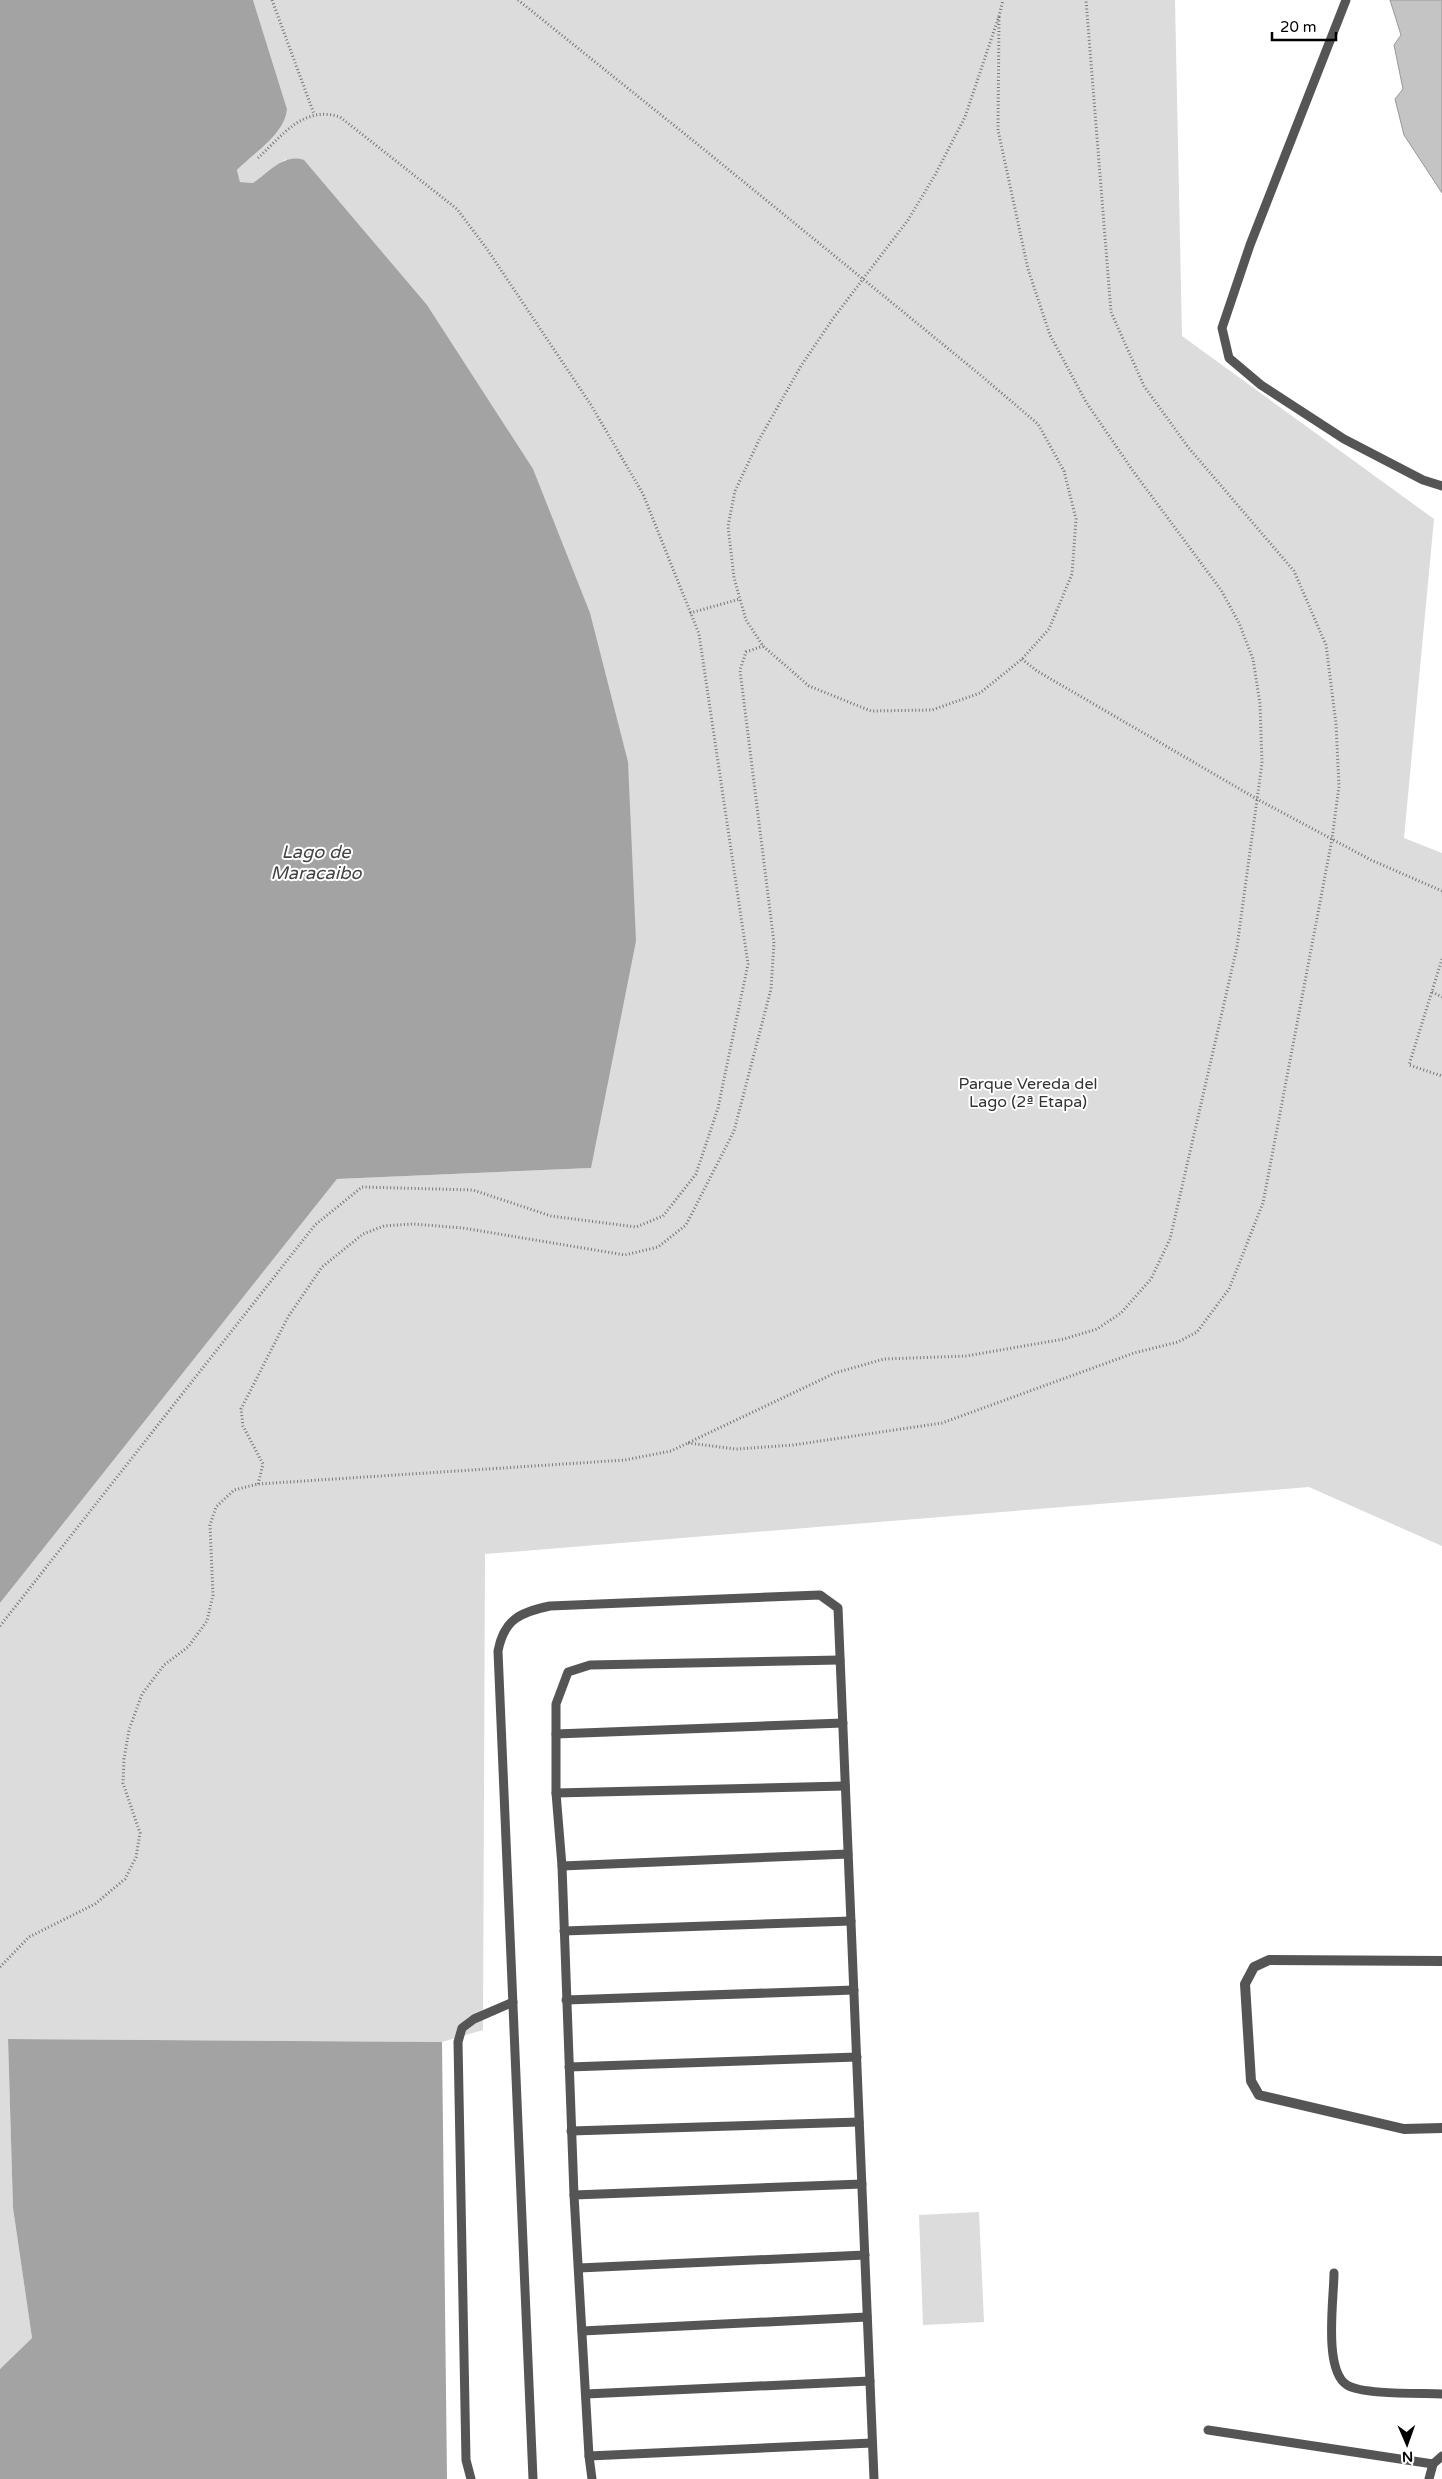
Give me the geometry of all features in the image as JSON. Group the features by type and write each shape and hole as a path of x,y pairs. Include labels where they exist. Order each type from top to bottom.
{"street":[{"path":"1442,1961 1269,1960 1254,1967 1245,1984 1251,2081 1258,2095 1404,2129 1442,2128"}],"lane":[{"path":"1346,0 1250,246 1222,328 1229,358 1261,385 1344,439 1423,480 1442,486"},
{"path":"533,2479 498,1651 501,1634 525,1611 550,1606 820,1595 838,1608 874,2479"},
{"path":"592,2479 589,2456 571,2131 562,1866 556,1793 556,1704 568,1672 590,1665 840,1660"},
{"path":"556,1734 842,1723"},
{"path":"556,1793 845,1786"},
{"path":"562,1866 848,1854"},
{"path":"564,1931 851,1921"},
{"path":"566,2000 854,1990"},
{"path":"471,2479 466,2460 458,2042 462,2028 474,2019 513,2002"},
{"path":"569,2068 857,2057"},
{"path":"571,2131 859,2122"},
{"path":"574,2195 862,2184"},
{"path":"578,2268 865,2255"},
{"path":"1334,2273 1331,2356 1346,2385 1368,2390 1442,2394"},
{"path":"582,2331 868,2317"},
{"path":"586,2394 870,2382"},
{"path":"1208,2430 1433,2464"},
{"path":"589,2456 872,2443"},
{"path":"1429,2479 1433,2464 1442,2456"}],"path":[{"path":"272,0 314,114"},
{"path":"518,0 862,279 1038,424 1064,471 1076,519 1072,574 1049,629 1022,660 980,693 932,710 870,711 810,686 763,646 746,620 734,578 728,526 736,491 760,438 801,366 862,279 908,220 935,175 965,117 1003,0"},
{"path":"687,1443 736,1449 793,1445 942,1423 1134,1353 1178,1342 1197,1332 1229,1288 1263,1203 1332,839 1339,786 1336,724 1326,645 1294,571 1188,447 1144,386 1112,312 1086,0"},
{"path":"0,1967 29,1937 95,1904 125,1879 136,1857 140,1833 123,1783 124,1759 129,1730 142,1694 164,1665 188,1647 207,1621 213,1595 210,1525 216,1507 234,1490 258,1484 625,1460 671,1451 835,1373 884,1359 966,1356 1064,1339 1097,1329 1121,1313 1151,1279 1170,1239 1237,947 1262,763 1260,704 1253,659 1239,623 1222,590 1133,471 1086,402 1050,335 1028,269 998,130 999,16"},
{"path":"0,1626 316,1225 362,1187 473,1190 551,1216 636,1227 662,1216 696,1174 718,1108 748,964 699,634 643,494 591,405 487,249 457,209 340,118 331,115 314,114 293,126 258,158"},
{"path":"690,613 740,598"},
{"path":"258,1484 263,1464 243,1426 241,1409 288,1317 322,1267 363,1234 384,1226 413,1224 463,1228 625,1255 658,1247 686,1225 734,1131 771,988 774,943 740,670 746,652 763,646"},
{"path":"1022,660 1037,671 1257,799 1371,860 1442,891"},
{"path":"1442,959 1410,1065 1442,1076"},
{"path":"1432,992 1442,997"}],"green space":[{"name":"Parque Vereda del Lago (2ª Etapa)","path":"253,0 1175,0 1182,336 1434,519 1404,838 1442,853 1442,1546 1309,1487 485,1554 483,2030 442,2042 8,2039 13,2208 32,2338 0,2369 0,1603 337,1179 591,1168 286,159 253,183 240,182 237,170 275,135 281,127 287,109"},
{"path":"979,2212 984,2322 923,2325 919,2215"}],"water":[{"name":"Lago de Maracaibo","path":"0,0 253,0 287,109 281,127 275,135 237,170 240,182 253,183 283,161 290,159 304,160 427,305 533,469 590,613 628,762 636,941 591,1168 337,1179 0,1603"},
{"path":"8,2039 442,2042 447,2479 0,2479 0,2369 32,2338 13,2208"}],"building":[{"path":"1390,0 1442,0 1442,193 1404,135 1395,99 1403,89 1394,45 1401,35"}]}
